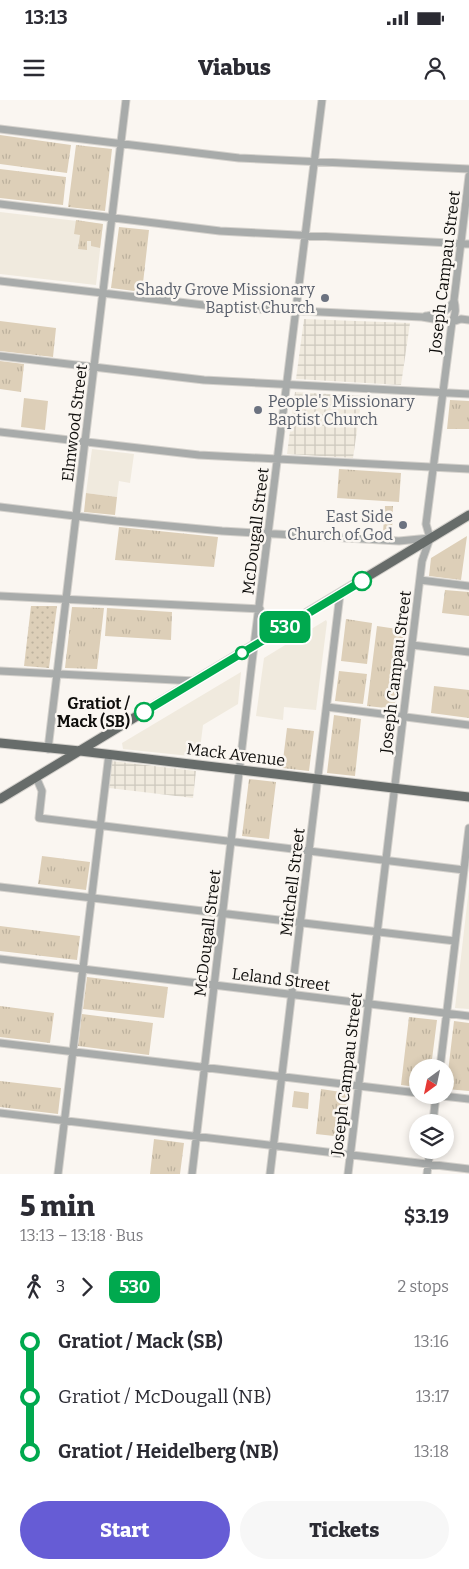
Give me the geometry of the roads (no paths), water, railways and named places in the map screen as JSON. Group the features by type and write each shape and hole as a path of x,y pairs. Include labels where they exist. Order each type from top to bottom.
{"main road":[{"path":"0,798 469,516"},
{"name":"Mack Avenue","path":"0,743 109,754 469,797"}],"street":[{"name":"Elmwood Street","path":"48,748 126,100"},
{"name":"McDougall Street","path":"192,1174 322,100"},
{"path":"0,129 239,158 469,169"},
{"name":"Joseph Campau Street","path":"348,1174 422,561 430,538 426,524 452,322 456,312 454,300 469,176"},
{"path":"0,204 220,231 469,244"},
{"path":"0,280 221,307 422,317 452,322 469,320"},
{"path":"422,317 444,312 450,308 454,300"},
{"path":"0,356 204,380 469,394"},
{"path":"0,432 199,455 469,470"},
{"path":"0,507 186,528 269,534 399,541 430,538"},
{"path":"420,580 469,586"},
{"name":"Mitchell Street","path":"270,1174 340,594"},
{"path":"0,596 260,609"},
{"path":"412,645 469,652"},
{"path":"0,671 196,681"},
{"path":"327,708 469,725"},
{"path":"58,1174 109,754"},
{"path":"36,777 42,791 39,818 464,870"},
{"path":"441,1059 469,828"},
{"path":"0,887 455,941"},
{"name":"Leland Street","path":"0,959 469,1016"},
{"path":"0,1043 409,1092"},
{"path":"454,1097 469,1099"},
{"path":"0,1113 469,1169"},
{"path":"427,1174 429,1159"}],"place":[{"name":"Shady Grove Missionary Baptist Church","path":"325,298"},
{"name":"People's Missionary Baptist Church","path":"258,410"},
{"name":"East Side Church of God","path":"403,525"},
{"name":"Gratiot / Mack (SB)","path":"144,712"}]}
